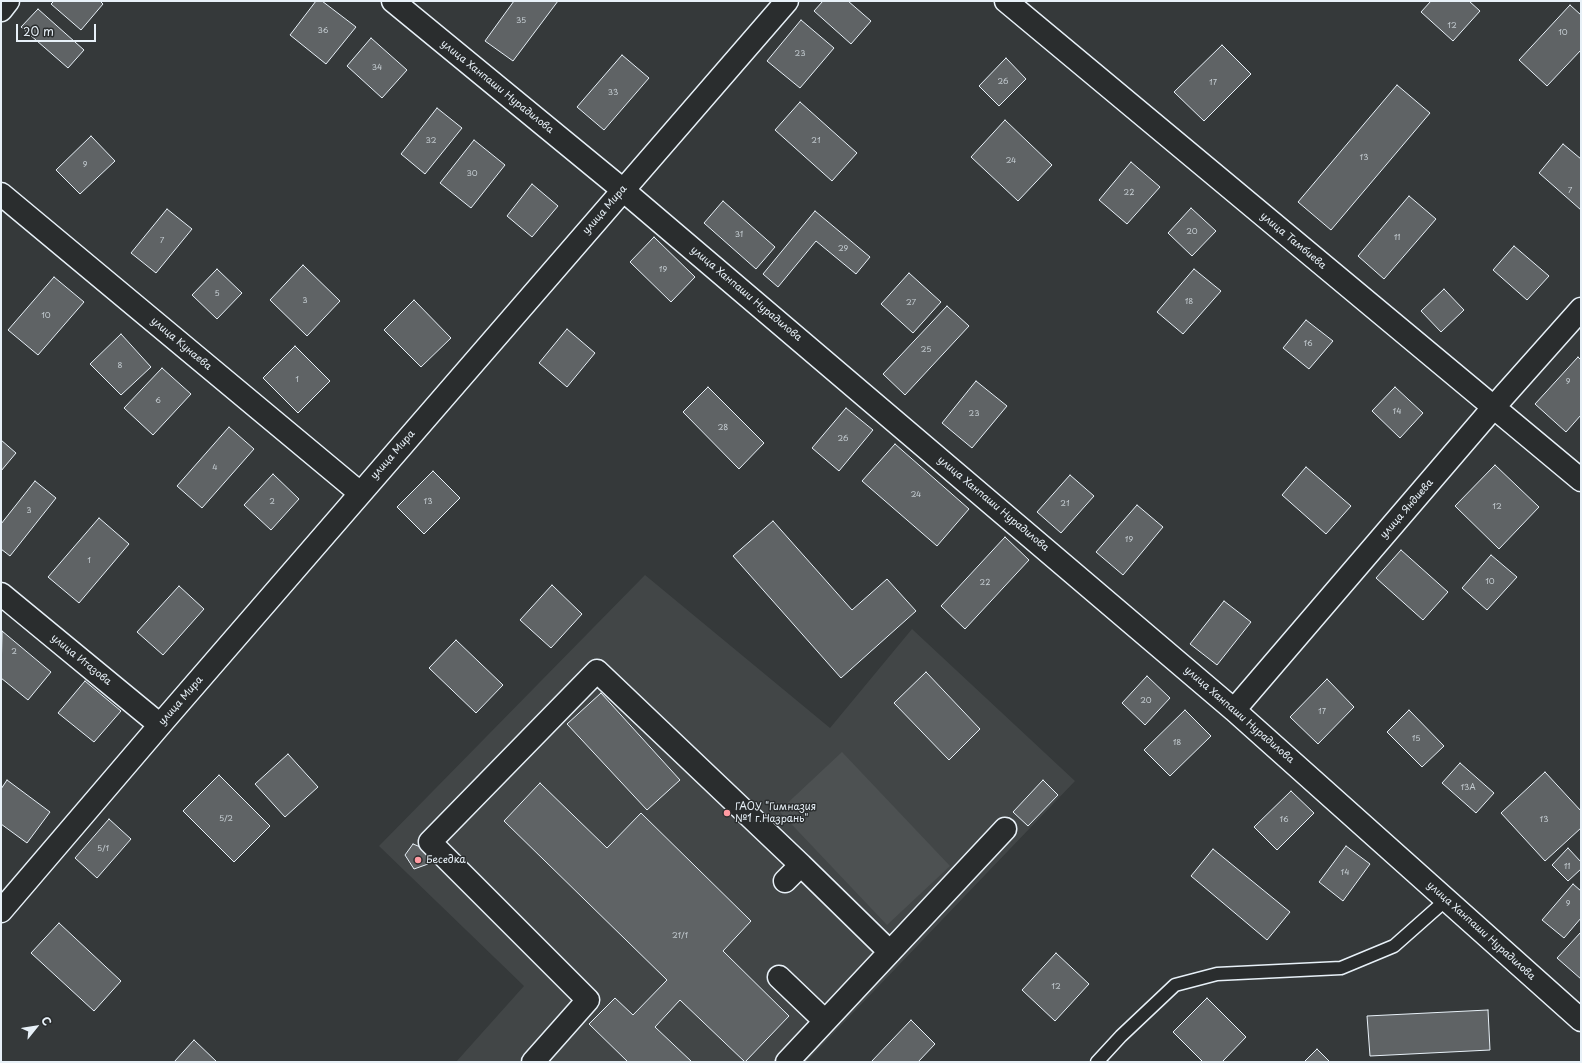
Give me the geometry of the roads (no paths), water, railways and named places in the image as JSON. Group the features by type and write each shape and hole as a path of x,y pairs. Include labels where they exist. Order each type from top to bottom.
{"street":[{"path":"1,10 8,1"},
{"name":"улица Ханпаши Нурадилова","path":"393,1 622,190 1234,710 1581,1020"},
{"name":"улица Мира","path":"1,911 360,493 787,1"},
{"name":"улица Тамбиева","path":"1006,1 1581,480"},
{"name":"улица Кунаева","path":"1,194 360,493"},
{"name":"улица Яндиева","path":"1234,710 1493,408 1581,309"},
{"name":"улица Итазова","path":"1,594 160,725"},
{"path":"533,1062 588,1000 430,842 597,671 890,952"},
{"path":"787,1062 1005,830"},
{"path":"785,881 801,865"},
{"path":"779,977 825,1021"}],"lane":[{"path":"1097,1062 1121,1036 1175,984 1218,974 1341,968 1394,946 1446,900"}],"place":[{"name":"ГАОУ \"Гимназия №1 г.Назрань\"","path":"727,813"},
{"name":"Беседка","path":"418,860"}]}
